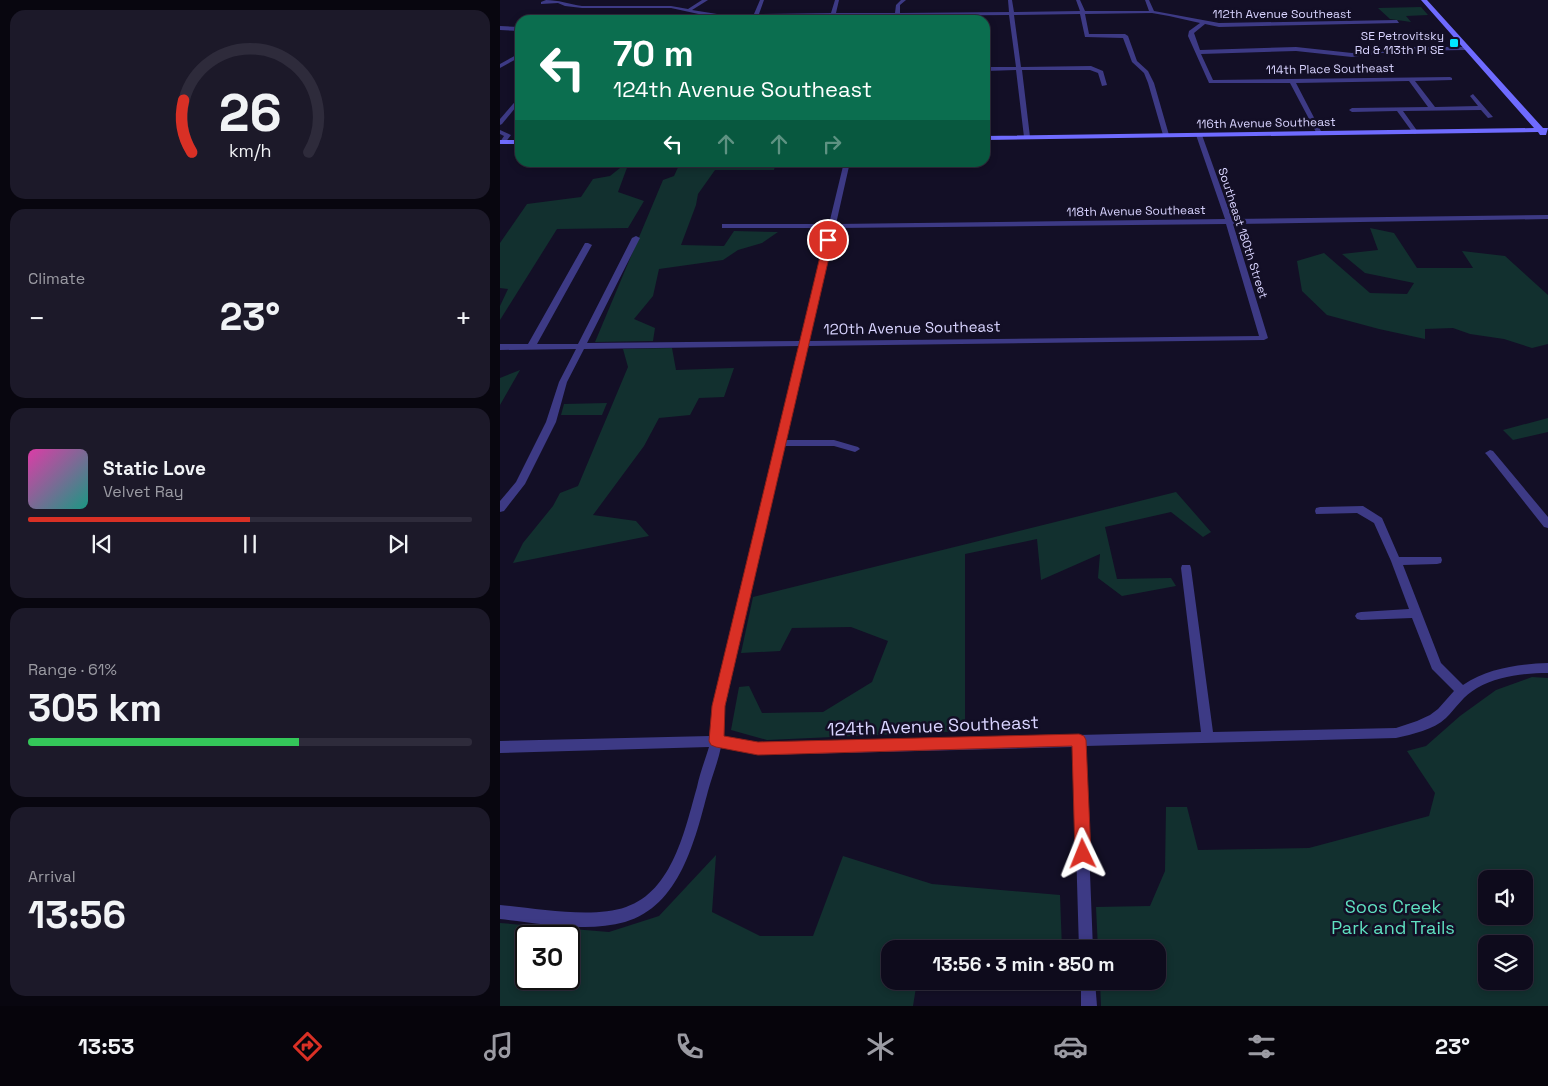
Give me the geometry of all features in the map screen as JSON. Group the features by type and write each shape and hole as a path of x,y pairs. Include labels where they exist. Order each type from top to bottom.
{"street":[{"name":"112th Avenue Southeast","path":"550,0 543,3 558,0 574,6 659,6 690,9 701,15"},
{"path":"617,7 622,0"},
{"path":"690,9 706,0"},
{"path":"755,15 762,0"},
{"path":"833,15 837,0"},
{"path":"897,14 898,5 904,0"},
{"path":"1010,0 1027,137"},
{"path":"1078,0 1083,13 1087,36 1125,36 1135,62 1146,72 1151,84 1166,135"},
{"path":"1148,0 1152,12"},
{"path":"1424,0 1466,48 1544,130 1548,138"},
{"name":"112th Avenue Southeast","path":"990,15 1152,12 1177,15 1203,23 1230,25 1397,22"},
{"name":"112th Avenue Southeast","path":"833,15 914,15"},
{"path":"1203,23 1191,32 1198,52 1361,54 1397,49 1466,48"},
{"path":"500,28 515,29"},
{"path":"1354,48 1361,54"},
{"name":"114th Place Southeast","path":"1198,52 1211,82 1450,78"},
{"path":"500,66 515,58"},
{"path":"990,69 1091,68 1101,72 1104,85"},
{"path":"1410,79 1433,109"},
{"path":"1292,81 1319,133"},
{"path":"1473,96 1490,116"},
{"path":"500,123 515,104"},
{"path":"1352,110 1482,108"},
{"path":"1399,109 1415,132"},
{"name":"116th Avenue Southeast","path":"990,138 1544,130"},
{"path":"500,132 508,135 501,142"},
{"name":"Southeast 180th Street","path":"1199,135 1229,222 1264,338"},
{"path":"501,142 515,142"},
{"path":"500,912 605,918 626,914 644,906 663,888 682,854 716,741 719,706 846,167"},
{"name":"118th Avenue Southeast","path":"725,226 1229,222 1548,217"},
{"path":"500,508 516,490 551,422 563,382 636,238"},
{"path":"531,347 588,245"},
{"name":"120th Avenue Southeast","path":"500,347 1264,338"},
{"path":"780,443 834,443 854,449"},
{"path":"1490,453 1548,524"},
{"path":"1320,511 1350,508 1368,513 1378,520 1396,561 1436,666 1462,691"},
{"path":"1396,561 1437,560"},
{"path":"1186,568 1208,738"},
{"path":"1361,616 1416,613"},
{"name":"124th Avenue Southeast","path":"500,748 716,741 758,748 1396,733 1419,726 1439,716 1462,691 1476,682 1523,668 1548,668"},
{"path":"1079,740 1086,940"},
{"path":"1088,990 1088,1006"}],"green space":[{"path":"1421,7 1428,15 1406,16 1411,22 1390,19 1378,8"},
{"path":"627,167 618,192 644,201 628,228 557,229 500,320 500,306 508,289 500,288 500,243 527,204 581,197 593,179 610,176 620,168"},
{"path":"678,167 775,167 774,170 715,170 698,194 696,205 681,245 724,246 734,231 778,232 762,243 738,250 723,260 659,269 653,296 634,319 655,328 653,341 595,342 663,180 674,176"},
{"path":"1370,228 1394,233 1417,268 1473,268 1462,251 1505,256 1548,295 1548,344 1532,348 1504,339 1470,334 1453,328 1425,329 1425,339 1327,315 1302,291 1297,261 1324,253 1370,293 1407,294 1414,283 1365,273 1342,254 1378,250"},
{"path":"672,348 676,370 734,368 724,397 699,398 690,415 659,418 644,446 593,515 636,521 649,536 513,563 523,543 553,506 560,493 578,486 628,367 623,349"},
{"path":"520,370 500,405 500,378"},
{"path":"607,403 602,415 561,415 564,404"},
{"path":"1548,418 1548,432 1513,440 1503,430"},
{"path":"1176,492 1211,532 1203,537 1171,512 1105,527 1117,579 1171,578 1176,586 1122,596 1098,578 1100,554 1041,580 1037,539 965,554 965,731 767,740 731,730 739,687 749,686 762,713 823,712 872,682 888,641 851,627 792,628 780,651 741,653 753,597"},
{"name":"Soos Creek Park and Trails","path":"1532,677 1548,678 1548,1006 1101,1006 1100,990 1166,990 1166,940 1098,940 1096,907 1150,906 1165,871 1166,807 1187,807 1198,850 1309,848 1429,816 1435,793 1407,751 1426,746 1460,716 1496,690"},
{"path":"716,855 712,912 760,936 813,936 843,856 932,884 1060,895 1062,940 881,940 881,990 916,990 913,1006 500,1006 500,923 524,925 515,925 515,990 580,990 580,930 609,932 659,916"}],"place":[{"name":"SE Petrovitsky Rd & 113th Pl SE","path":"1454,43"}],"route":[{"path":"828,240 719,706 716,741 758,748 1079,740 1083,854"}]}
